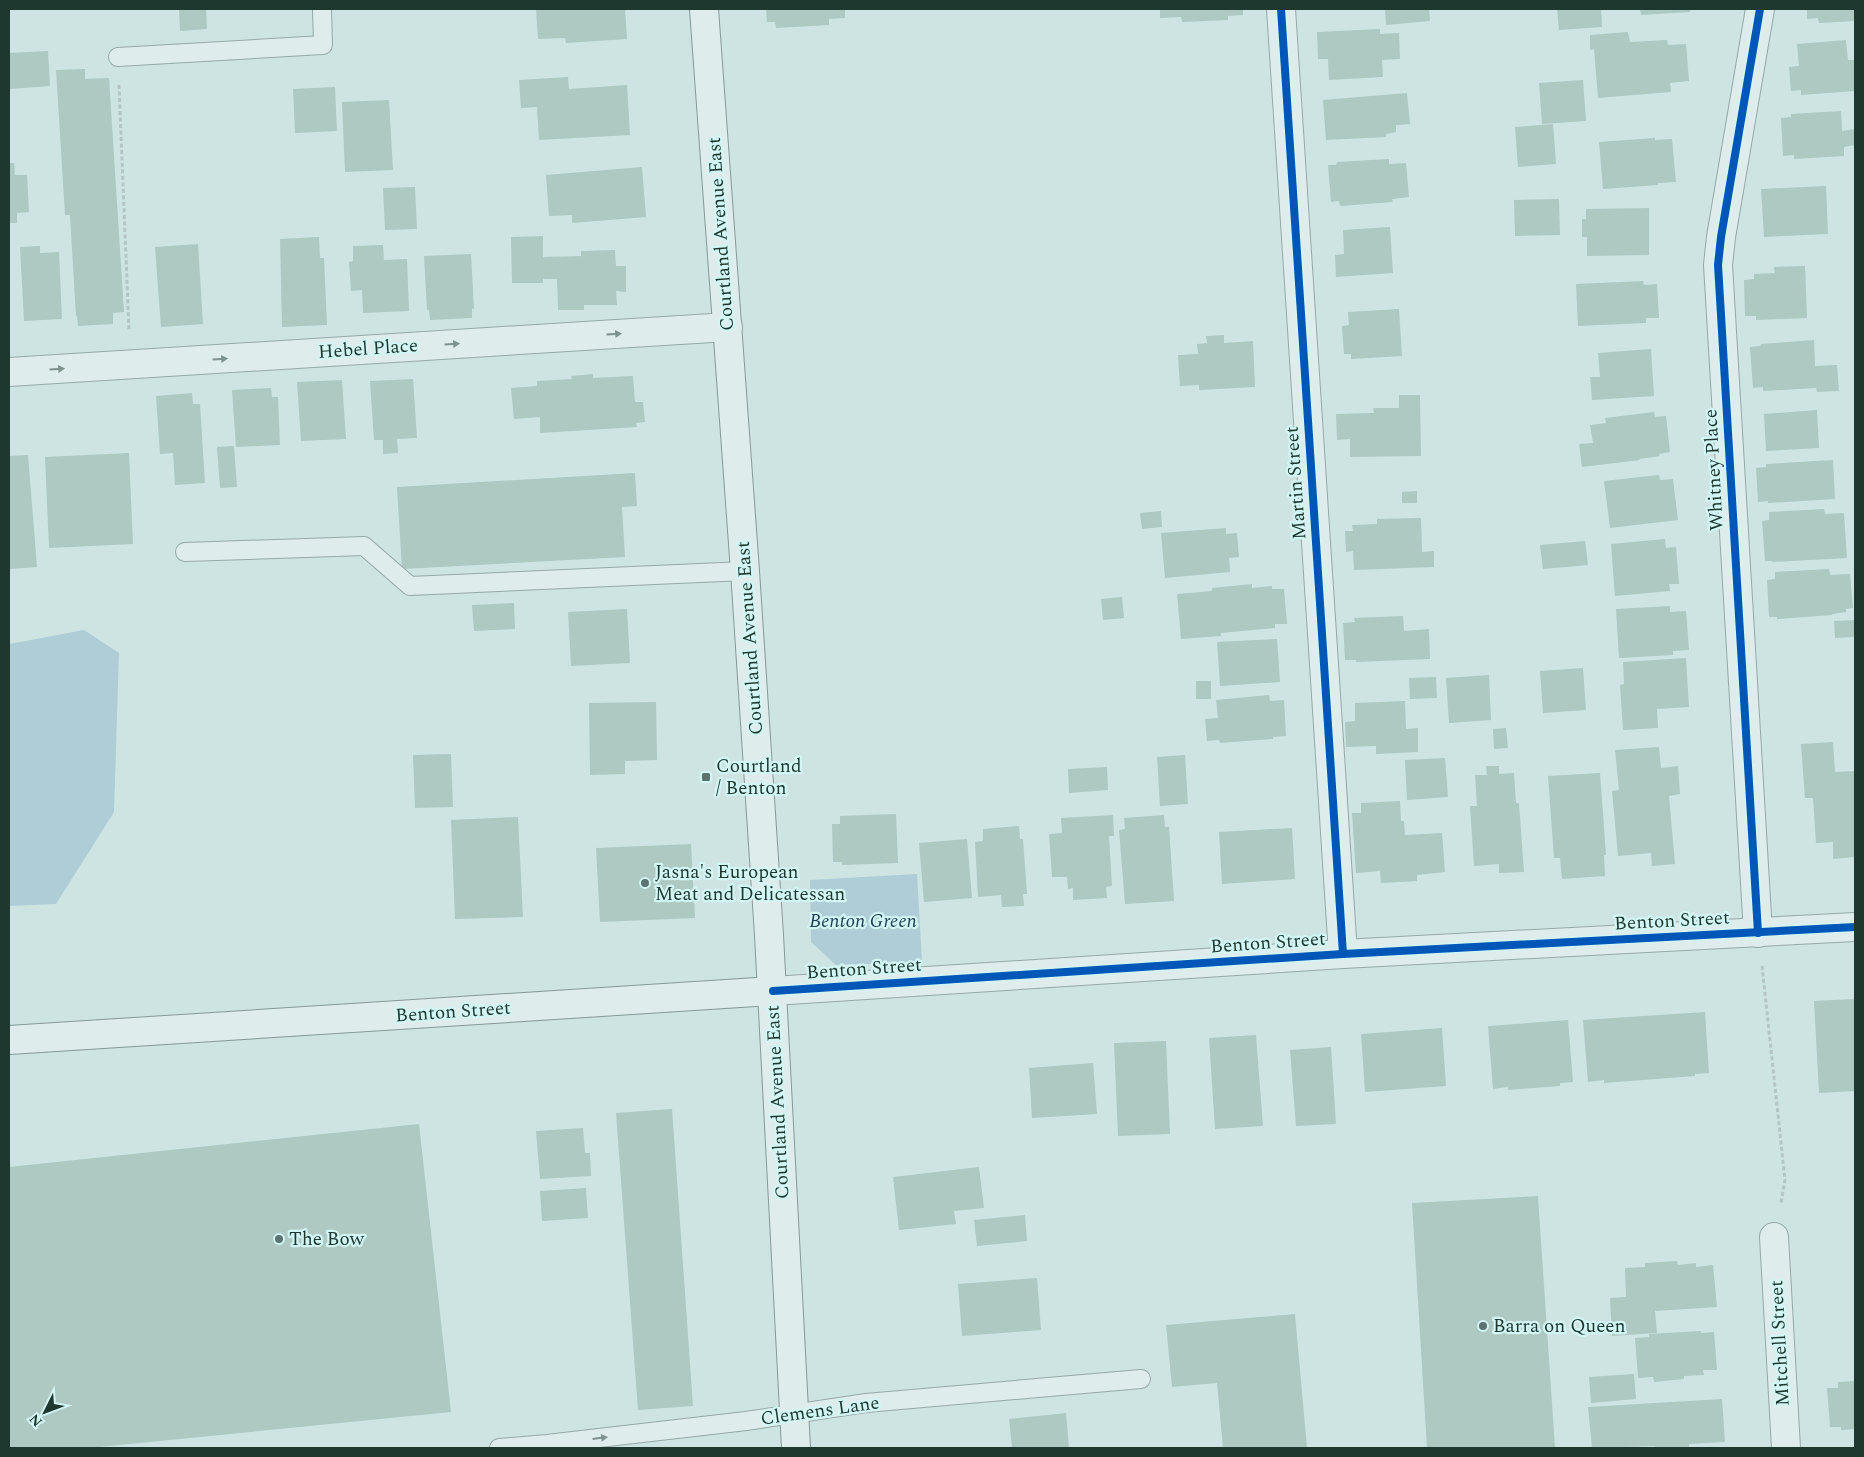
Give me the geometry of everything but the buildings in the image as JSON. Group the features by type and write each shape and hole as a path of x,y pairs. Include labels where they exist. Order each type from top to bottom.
{"street":[{"name":"Courtland Avenue East","path":"704,9 745,571 772,992 796,1448"},
{"name":"Martin Street","path":"1281,9 1343,954"},
{"name":"Whitney Place","path":"1758,933 1718,265 1721,237 1760,9"},
{"name":"Hebel Place","path":"9,372 728,327"},
{"name":"Benton Street","path":"9,1040 1343,954 1855,927"},
{"name":"Mitchell Street","path":"1774,1237 1786,1448"}],"lane":[{"path":"118,57 323,45 322,9"},
{"path":"185,552 364,546 410,586 745,571"},
{"name":"Clemens Lane","path":"499,1448 793,1415 866,1403 1141,1379"}],"path":[{"path":"118,57 130,364"},
{"path":"1758,933 1785,1180 1774,1237"}],"green space":[{"path":"84,630 119,653 114,812 56,904 9,906 9,644"},
{"name":"Benton Green","path":"917,874 922,962 836,965 811,942 810,880"}],"cycle path":[{"path":"1281,9 1343,954"},
{"path":"1758,933 1718,265 1721,237 1760,9"},
{"path":"773,991 1343,954 1855,927"}],"place":[{"name":"Courtland / Benton","path":"706,777"},
{"name":"Jasna's European Meat and Delicatessan","path":"645,883"},
{"name":"The Bow","path":"279,1239"},
{"name":"Barra on Queen","path":"1483,1326"}]}
